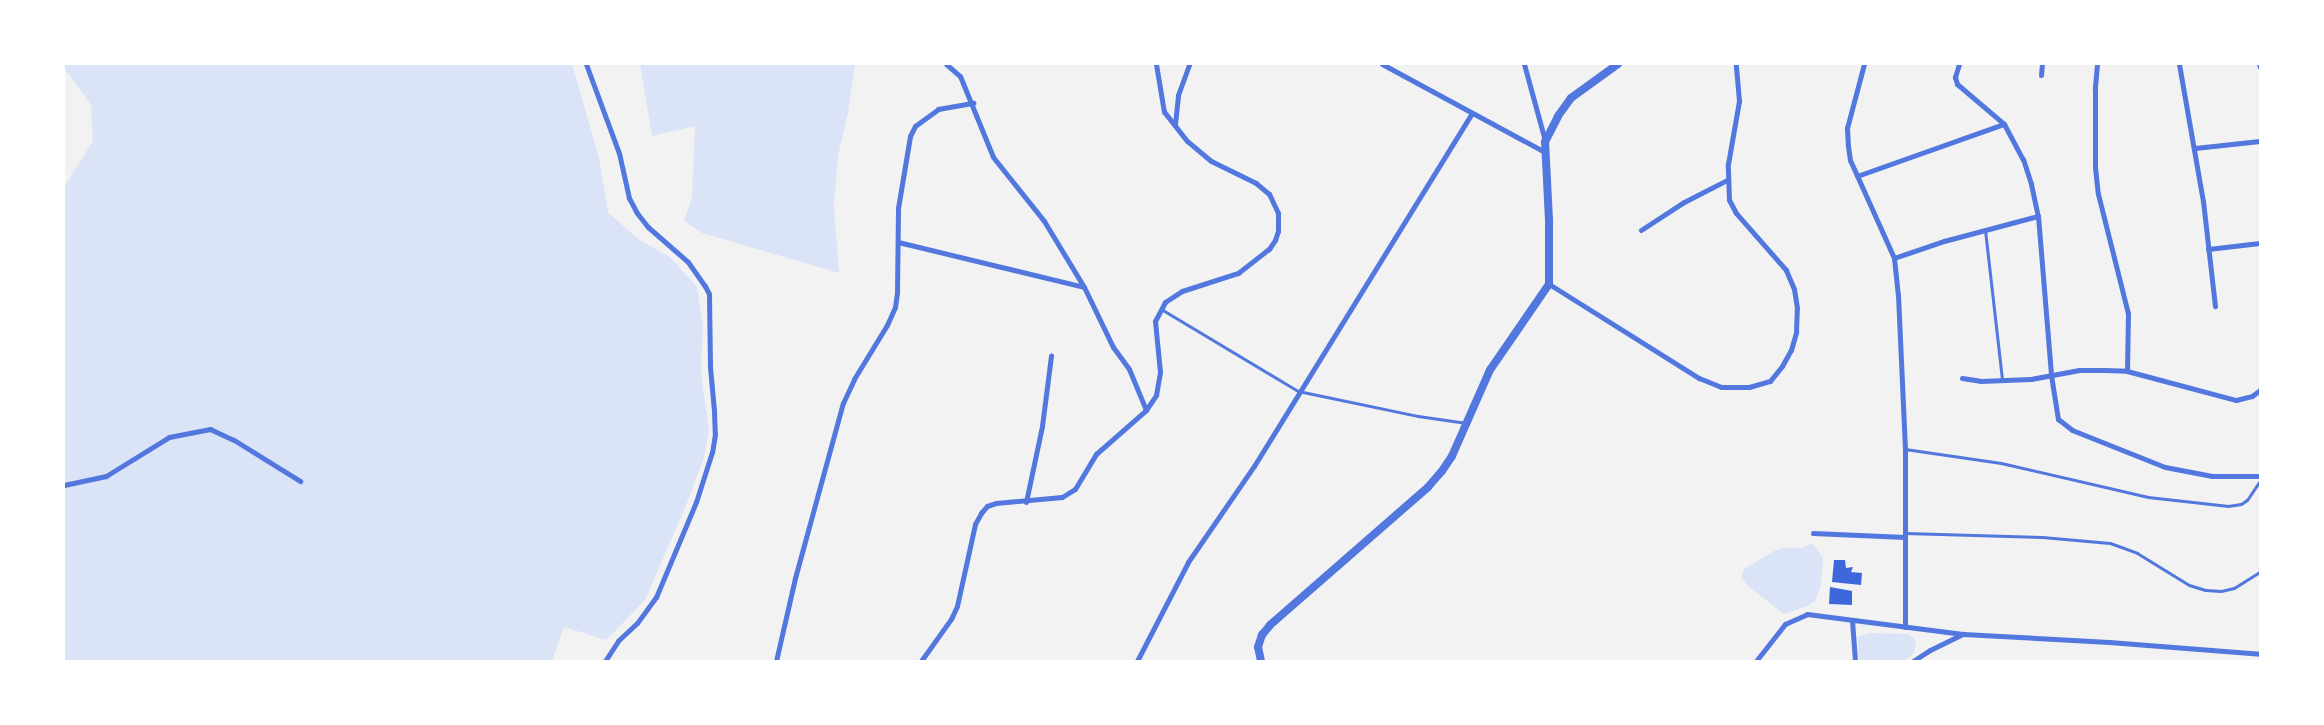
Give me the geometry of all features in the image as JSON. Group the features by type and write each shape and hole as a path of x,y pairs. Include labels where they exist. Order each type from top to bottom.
{"street":[{"path":"586,64 619,153 629,198 637,213 648,227 688,262 706,286 709,294 710,366 715,419 712,452 696,502 656,597 637,623 618,641 605,661"},
{"path":"946,64 960,76 973,103 993,157 1044,221 1084,287 1113,347 1129,369 1146,410"},
{"path":"922,661 951,619 957,606 975,524 981,513 987,506 996,503 1026,502 1068,495 1075,489 1096,454 1146,410 1156,395 1160,372 1154,328 1155,321 1165,302 1182,291 1238,273 1269,249 1278,231 1278,213 1269,194 1256,183 1211,161 1196,150 1164,112 1156,64"},
{"path":"1175,124 1178,95 1190,64"},
{"path":"1382,64 1545,152"},
{"path":"1260,661 1258,647 1262,635 1270,625 1428,486 1447,464 1490,370 1501,351 1548,284 1549,220 1545,142 1524,64"},
{"path":"1545,142 1558,116 1571,98 1618,64"},
{"path":"1548,284 1699,378 1720,387 1749,387 1770,381 1782,366 1791,350 1796,332 1797,308 1794,289 1786,270 1736,213 1729,200 1728,180 1739,101 1736,64"},
{"path":"1864,64 1857,85 1848,128 1850,160 1894,258 1898,295 1905,449 1905,628"},
{"path":"1959,64 1956,77 1957,84 2004,124 2023,159 2032,184 2038,216 2051,375 2056,412 2062,424 2072,430 2165,467 2212,476 2260,476"},
{"path":"2041,75 2042,64"},
{"path":"2097,64 2095,89 2095,167 2098,194 2128,313 2127,371"},
{"path":"2179,64 2195,148 2215,306"},
{"path":"776,661 795,578 843,404 854,379 887,325 895,307 900,188 910,136 915,126 938,109 973,103"},
{"path":"1138,661 1188,562 1254,466 1298,391 1472,113"},
{"path":"1857,176 2004,124"},
{"path":"2195,148 2260,140"},
{"path":"1640,230 1684,202 1728,180"},
{"path":"1894,258 1984,230 2038,216"},
{"path":"898,242 1084,287"},
{"path":"2208,249 2260,243"},
{"path":"1026,502 1042,426 1051,356"},
{"path":"1962,378 1980,381 2031,379 2079,370 2127,371 2236,400 2252,396 2260,390"},
{"path":"64,485 106,476 169,437 210,429 234,440 300,481"},
{"path":"1813,533 1905,535"},
{"path":"1756,661 1785,624 1807,614 1963,634 2118,642 2260,654"},
{"path":"1852,620 1855,661"},
{"path":"1913,661 1930,650 1963,634"}],"lane":[{"path":"1984,230 2002,379"},
{"path":"1161,309 1298,391 1418,416 1467,423"},
{"path":"1905,449 2001,463 2148,497 2228,506 2241,504 2260,481"},
{"path":"1905,535 2042,537 2110,544 2137,553 2189,585 2205,590 2221,591 2234,588 2260,572"}],"shaded area":[{"path":"64,64 572,64 599,158 608,212 638,239 670,257 697,287 703,326 701,373 709,430 704,458 685,508 645,600 606,640 564,627 552,661 64,661 64,187 93,141 91,105 64,68"},
{"path":"640,64 855,64 848,113 838,156 834,205 839,273 702,233 684,221 692,197 695,126 652,136"},
{"path":"1812,543 1823,558 1822,571 1820,588 1815,601 1807,606 1784,614 1750,588 1741,578 1744,569 1774,551 1783,548 1802,548"},
{"path":"1870,633 1909,634 1916,641 1914,653 1904,661 1859,661 1858,637"}],"building":[{"path":"1834,560 1845,560 1846,568 1853,567 1851,572 1862,573 1861,585 1832,582"},
{"path":"1830,587 1852,591 1852,605 1829,604"}]}
